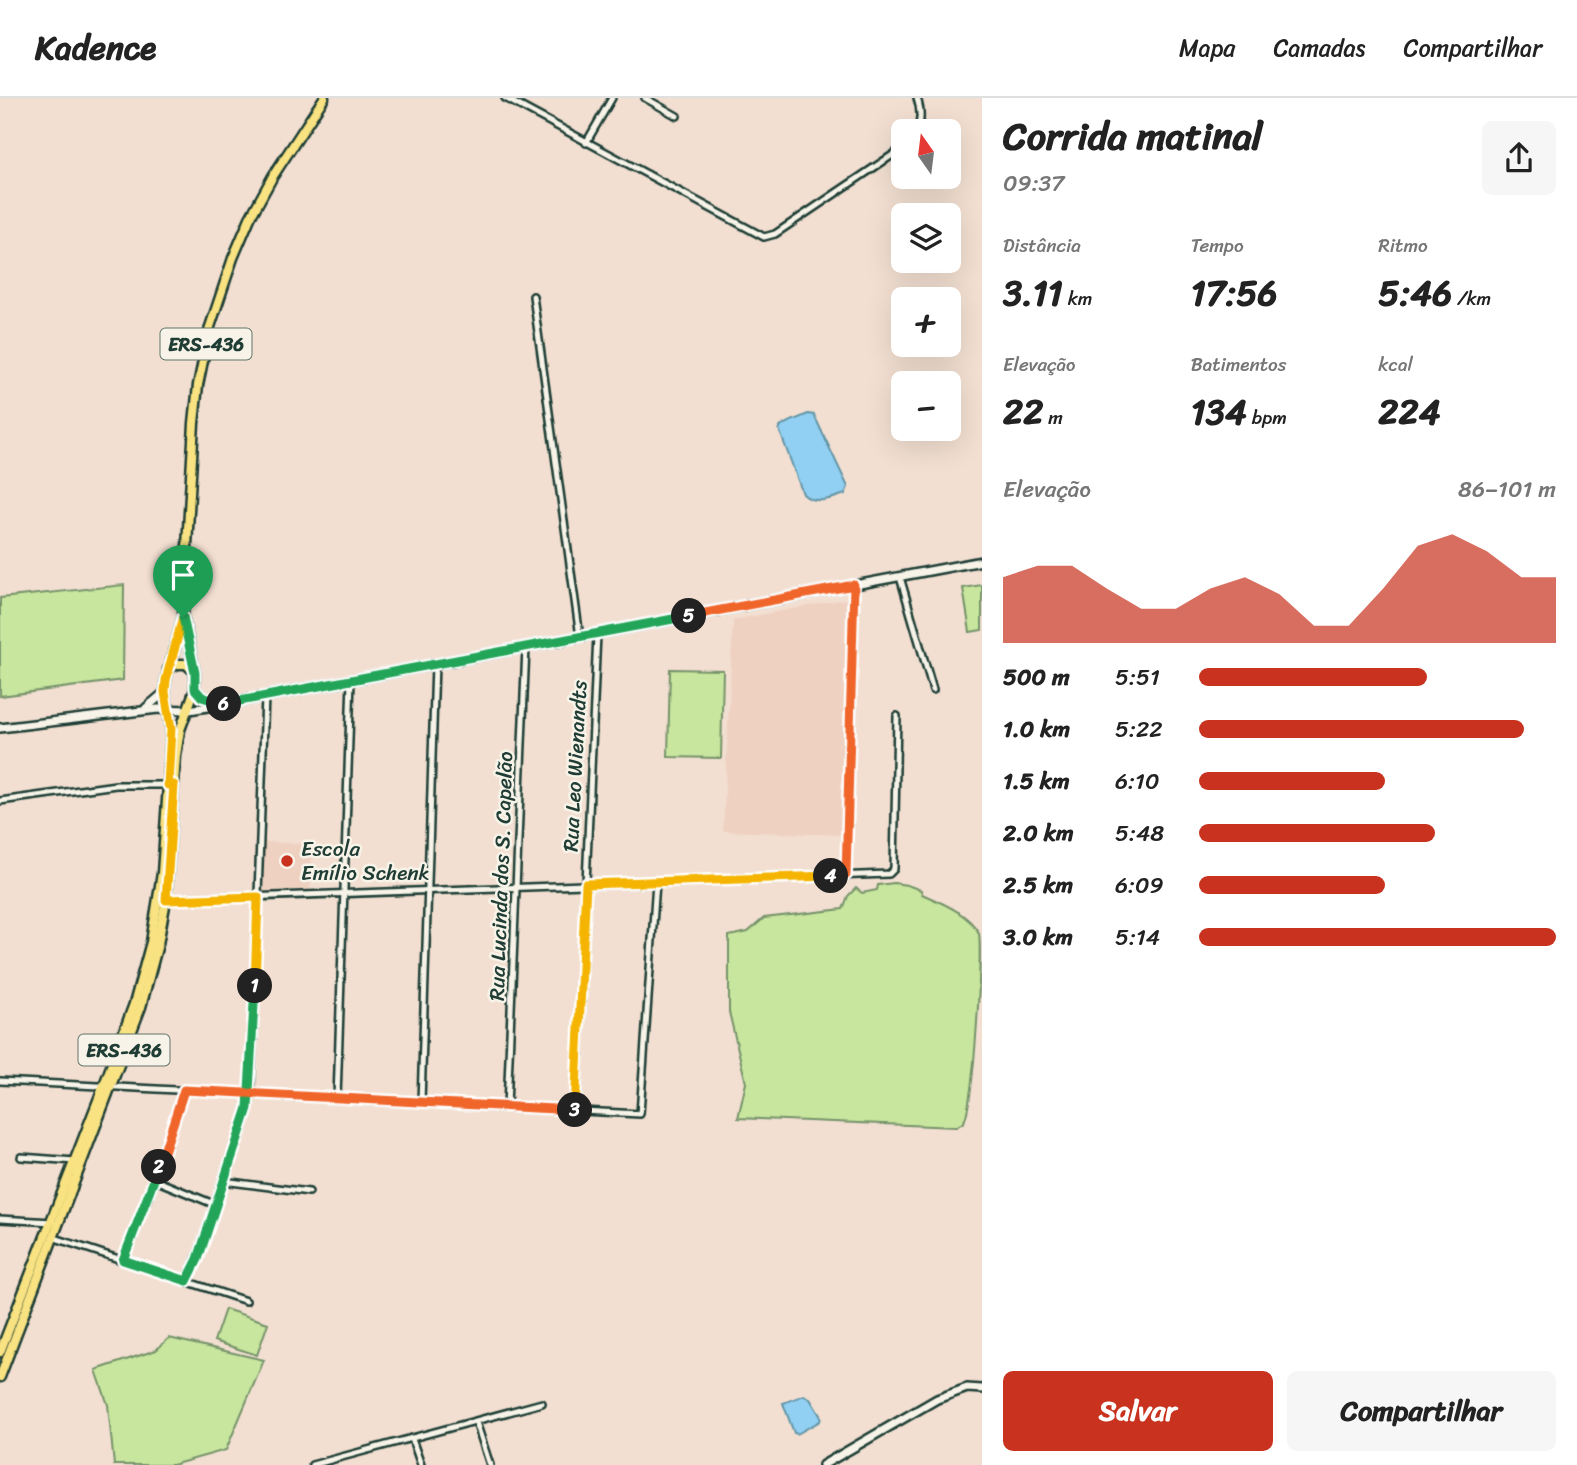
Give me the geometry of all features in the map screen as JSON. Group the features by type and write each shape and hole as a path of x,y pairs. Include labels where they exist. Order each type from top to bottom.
{"main road":[{"name":"ERS-436","path":"55,1222 75,1161 141,1007 158,944 171,785 171,729 165,692 168,669 183,617 194,423 198,385 210,327 233,258 250,218 273,176 324,98"},
{"name":"ERS-436","path":"171,785 180,730 195,689 195,673 183,617"},
{"path":"168,669 186,664 195,673"},
{"name":"ERS-436","path":"0,1377 55,1222 108,1085"},
{"name":"ERS-436","path":"0,1352 50,1236"}],"street":[{"path":"505,98 759,236 775,234 891,156"},
{"path":"586,143 612,98"},
{"path":"645,98 677,116"},
{"path":"917,98 920,119"},
{"path":"533,296 580,637"},
{"path":"0,728 142,710 189,710 982,561"},
{"path":"900,577 933,690"},
{"path":"846,875 854,585"},
{"name":"Rua Leo Wienandts","path":"576,1110 597,634"},
{"name":"Rua Lucinda dos S. Capelão","path":"507,1107 526,647"},
{"path":"422,1102 435,664"},
{"path":"337,1098 351,680"},
{"path":"195,689 202,697 223,704"},
{"path":"142,710 156,702 165,692"},
{"path":"187,1281 198,1259 244,1122 251,1093 265,696"},
{"path":"163,900 893,873 897,716"},
{"path":"0,801 116,785 171,785"},
{"path":"0,1081 640,1114 656,882"},
{"path":"123,1260 155,1180 184,1090"},
{"path":"21,1157 75,1161"},
{"path":"155,1180 216,1205"},
{"path":"223,1181 309,1192"},
{"path":"0,1219 55,1222"},
{"path":"50,1236 246,1301"},
{"path":"823,1465 937,1399 967,1388 982,1389"},
{"path":"312,1465 542,1403"},
{"path":"476,1422 490,1465"},
{"path":"412,1439 421,1465"}],"shaded area":[{"path":"846,599 842,835 723,831 733,620"},
{"name":"Escola Emílio Schenk","path":"264,842 312,844 310,890 263,892"}],"green space":[{"path":"124,585 123,680 0,696 0,598"},
{"path":"982,585 982,630 970,632 963,588"},
{"path":"670,669 723,670 721,758 668,757"},
{"path":"894,883 921,890 922,894 961,914 979,933 974,1057 964,1122 956,1127 738,1118 746,1083 729,1012 729,936 748,932 764,918 843,909 848,896 856,888 862,893 877,890 878,885"},
{"path":"225,1309 268,1323 257,1355 214,1341"},
{"path":"169,1338 264,1360 226,1450 172,1465 114,1465 108,1405 96,1370 156,1350"}],"water":[{"path":"808,414 814,415 848,487 845,494 818,500 803,494 779,429 782,425"},
{"path":"804,1395 810,1399 821,1417 820,1421 797,1434 794,1433 783,1403"}],"place":[{"name":"Escola Emílio Schenk","path":"287,861"}],"route":[{"path":"183,617 168,669 165,692 171,729 168,785 174,785 166,900 258,897 251,1093 244,1122 198,1259 187,1281 123,1260 155,1180 184,1090 251,1093 576,1110 586,884 846,875 854,585 223,704 202,697 195,689 195,673 183,617"}]}
